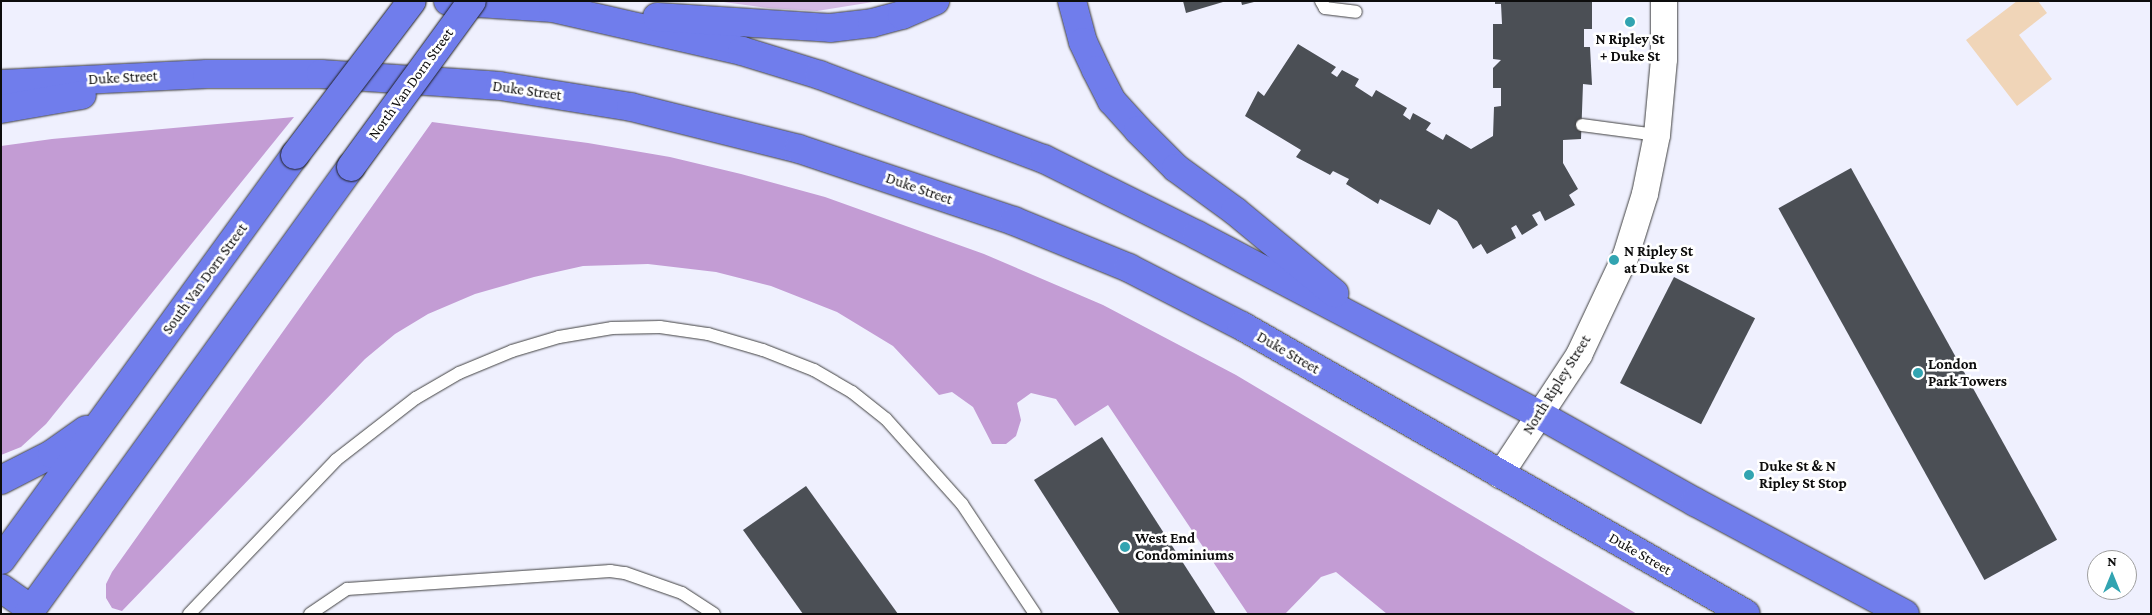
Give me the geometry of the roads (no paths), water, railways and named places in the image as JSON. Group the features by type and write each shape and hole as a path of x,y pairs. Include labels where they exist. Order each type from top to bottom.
{"main road":[{"name":"South Van Dorn Street","path":"1,560 103,417 412,1"},
{"path":"448,1 752,25 830,28 872,23 902,15 936,1"},
{"name":"North Van Dorn Street","path":"32,612 472,1"},
{"path":"1072,1 1083,42 1096,70 1112,101 1138,130 1176,168 1235,211 1381,332"},
{"path":"553,8 742,51 820,75 1044,160 1108,190 1248,261 1540,414 1695,502 1905,614"},
{"path":"1,110 207,74"},
{"name":"Duke Street","path":"1,84 207,74 321,74 500,86 632,107 799,149 1014,221 1129,268 1242,326 1500,475 1716,605 1746,614"},
{"path":"1,480 52,454 103,417"},
{"path":"1,588 32,612"}],"street":[{"name":"North Ripley Street","path":"1500,475 1579,355 1626,255 1645,194 1657,135 1664,59 1664,1"}],"lane":[{"path":"1322,1 1325,8 1356,12"},
{"path":"1582,125 1657,135"},
{"path":"189,614 336,460 416,398 458,373 530,346 559,338 612,328 660,327 708,334 763,350 814,370 852,392 886,419 962,504 1036,614"},
{"path":"310,614 347,590 610,571 625,573 682,592 714,614"}],"place":[{"name":"N Ripley St + Duke St","path":"1630,22"},
{"name":"N Ripley St at Duke St","path":"1614,260"},
{"name":"London Park Towers","path":"1918,373"},
{"name":"Duke St & N Ripley St Stop","path":"1749,475"},
{"name":"West End Condominiums","path":"1125,547"}]}
